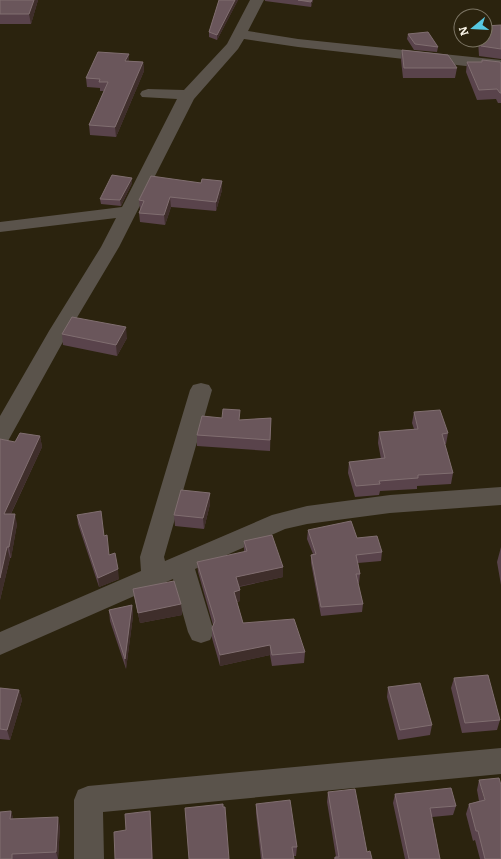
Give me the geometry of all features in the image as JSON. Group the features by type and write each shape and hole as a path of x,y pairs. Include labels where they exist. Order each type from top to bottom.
{"street":[{"path":"0,435 59,331 110,247 189,95 233,46 257,0"},
{"path":"239,34 298,43 501,65"},
{"path":"148,94 189,95"},
{"path":"0,227 108,212 128,211"},
{"path":"154,577 152,557 201,390"},
{"path":"0,644 272,524 307,514 343,508 501,496"},
{"path":"182,565 200,632"},
{"path":"89,859 88,800 501,761"}],"building":[{"path":"0,0 34,0 29,14 0,14"},
{"path":"219,0 235,0 217,35 209,32"},
{"path":"298,0 312,0 311,2"},
{"path":"501,25 501,49 493,48 493,26"},
{"path":"428,32 438,47 415,44 408,34"},
{"path":"402,50 448,55 457,68 404,68"},
{"path":"98,52 129,54 125,61 143,62 115,127 89,125 108,82 99,82 100,79 86,78"},
{"path":"482,60 500,62 501,93 497,89 479,90 467,62 482,62"},
{"path":"112,175 132,178 120,200 100,199"},
{"path":"151,176 201,183 202,179 222,181 216,202 170,197 164,215 139,213 144,201 139,200"},
{"path":"72,317 126,327 116,345 62,334"},
{"path":"223,409 240,410 239,420 271,418 270,440 197,435 202,416 222,418"},
{"path":"440,410 448,433 442,434 453,473 418,475 418,478 379,481 380,484 356,486 349,462 385,458 379,432 418,429 414,412"},
{"path":"20,433 40,436 4,514 15,514 9,547 7,547 0,578 0,439 15,442"},
{"path":"181,490 210,493 203,518 174,515"},
{"path":"101,511 104,536 107,535 109,555 115,553 118,569 98,578 77,515"},
{"path":"351,521 357,538 377,536 382,552 356,555 360,574 356,574 363,604 321,607 311,555 316,554 308,530"},
{"path":"272,535 283,567 236,577 240,590 234,592 243,623 294,619 305,652 272,655 270,645 220,655 212,628 215,621 197,562 247,551 244,541"},
{"path":"174,581 181,604 138,613 133,589"},
{"path":"132,605 125,659 109,610"},
{"path":"488,675 500,720 465,723 454,678"},
{"path":"420,683 432,725 400,730 388,687"},
{"path":"0,688 19,690 7,730 0,729"},
{"path":"499,778 501,785 501,859 485,859 469,804 485,800 479,780"},
{"path":"451,788 456,806 430,808 440,859 409,859 395,794"},
{"path":"355,789 367,852 370,851 372,859 335,859 335,857 339,857 328,792"},
{"path":"290,800 297,847 292,847 294,859 263,859 256,804"},
{"path":"223,804 223,807 225,807 229,859 189,859 185,808"},
{"path":"11,811 10,819 58,817 56,852 12,854 12,859 0,859 0,812"},
{"path":"150,811 152,859 115,859 114,832 126,830 125,814"}]}
